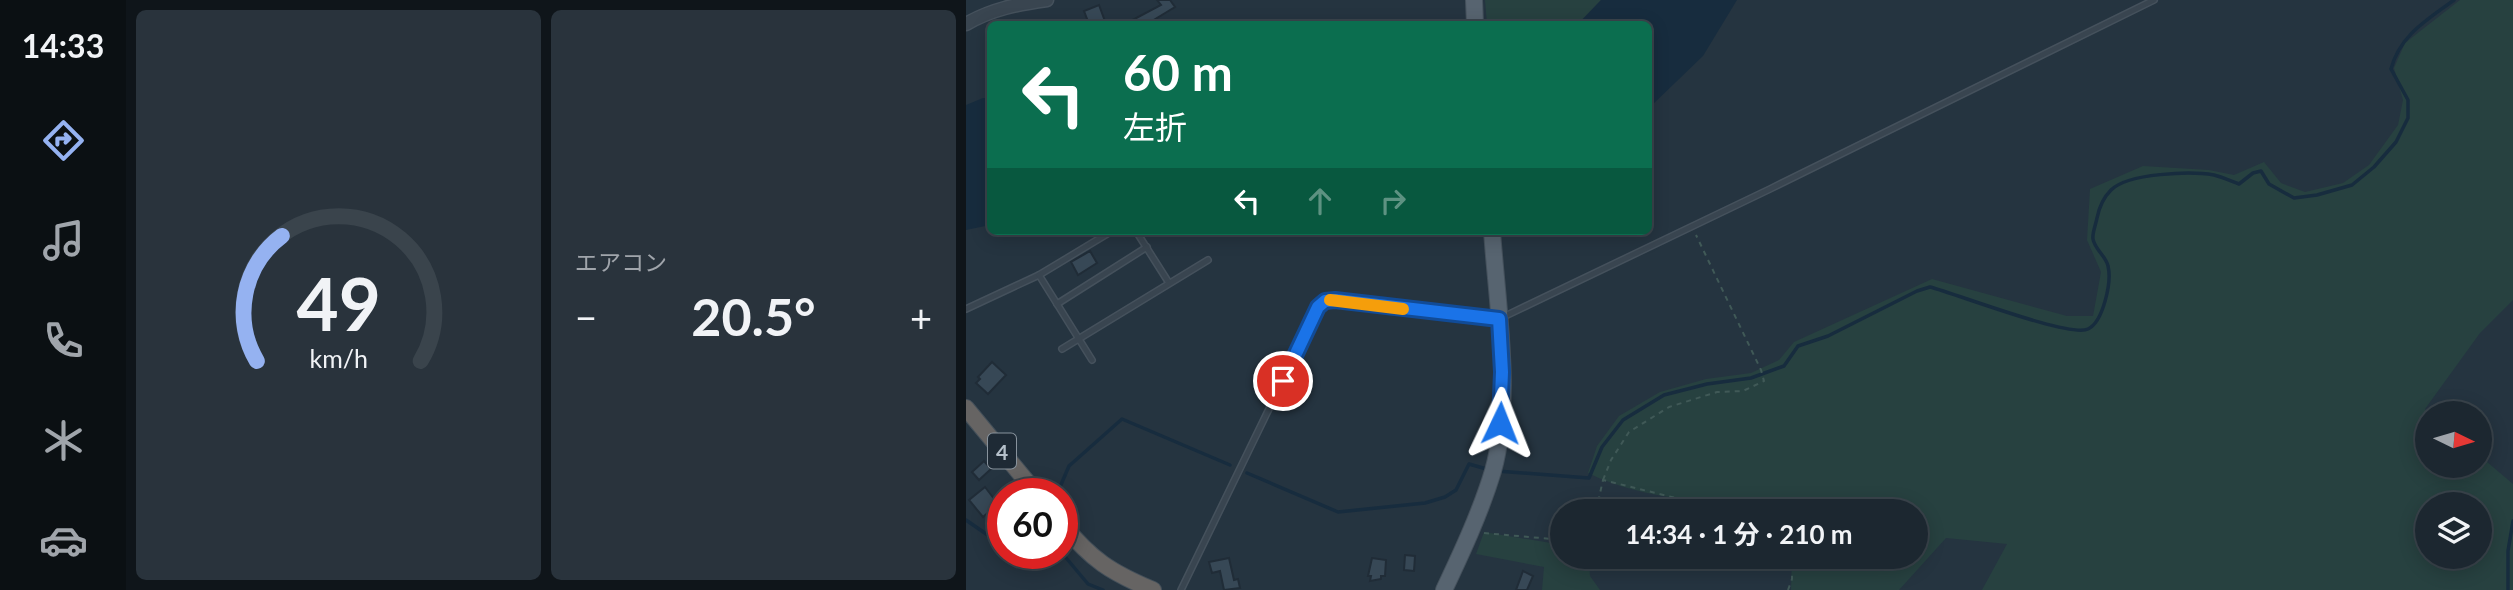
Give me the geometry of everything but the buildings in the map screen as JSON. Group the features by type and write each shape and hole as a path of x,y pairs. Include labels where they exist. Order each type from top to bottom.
{"highway":[{"name":"4","path":"966,408 1024,478"},
{"path":"1078,540 1100,563 1153,590"}],"main road":[{"path":"1474,0 1475,21"},
{"path":"1444,590 1493,470 1500,423 1502,372 1492,235"}],"street":[{"path":"966,24 1011,2 1047,0"}],"lane":[{"path":"1181,590 1318,307 1325,301 1499,319 2154,0"},
{"path":"966,309 1039,275 1105,235"},
{"path":"1139,235 1169,283"},
{"path":"1057,304 1147,247"},
{"path":"1062,349 1208,260"},
{"path":"1039,275 1091,360"}],"path":[{"path":"1599,499 1611,460 1629,432 1669,407 1717,393 1743,391 1764,381 1692,226"},
{"path":"1603,480 1680,499"},
{"path":"1469,532 1550,539"},
{"path":"1788,590 1792,569"}],"green space":[{"path":"1485,0 1601,0 1581,21 1487,21"},
{"path":"2460,0 2513,0 2513,300 2480,333 2431,401 2415,401 2415,478 2492,478 2492,466 2513,484 2513,590 1982,590 2007,544 1946,538 1928,558 1928,499 1682,499 1633,490 1588,473 1597,446 1619,416 1660,392 1706,379 1751,373 1779,360 1794,342 1932,279 2067,316 2093,316 2101,272 2087,240 2090,189 2143,166 2209,170 2234,175 2264,162 2281,183 2305,192 2343,183 2369,165 2398,125 2403,100 2394,68 2405,43"},
{"path":"1484,532 1550,543 1550,569 1590,569 1590,576 1600,590 1542,590 1544,567 1476,554"},
{"path":"1792,569 1918,569 1899,590 1791,590"}],"water":[{"path":"1601,0 1737,0 1703,56 1652,105 1652,21 1581,21"},
{"path":"987,98 987,226 966,230 966,105"}],"waterway":[{"path":"1497,471 1589,478 1602,447 1623,420 1664,395 1707,384 1751,378 1784,366 1798,346 1828,336 1930,287 2037,322 2077,330 2088,329 2098,318 2107,291 2108,266 2093,237 2100,207 2111,190 2119,184 2145,177 2191,173 2214,175 2239,184 2253,173 2261,171 2269,184 2294,198 2317,195 2352,185 2374,167 2396,142 2408,118 2408,100 2391,69 2395,57 2416,29 2454,0"},
{"path":"1064,478 1069,466 1122,419 1230,465"},
{"path":"1247,473 1338,512 1425,503 1445,497 1456,490 1469,464 1490,470"},
{"path":"966,520 987,535"},
{"path":"2508,590 2508,551 2513,521"},
{"path":"1075,569 1088,584 1103,590"}],"slow traffic":[{"path":"1330,300 1403,309"}],"route":[{"path":"1283,381 1318,307 1325,301 1499,319 1502,372 1500,423"}]}
